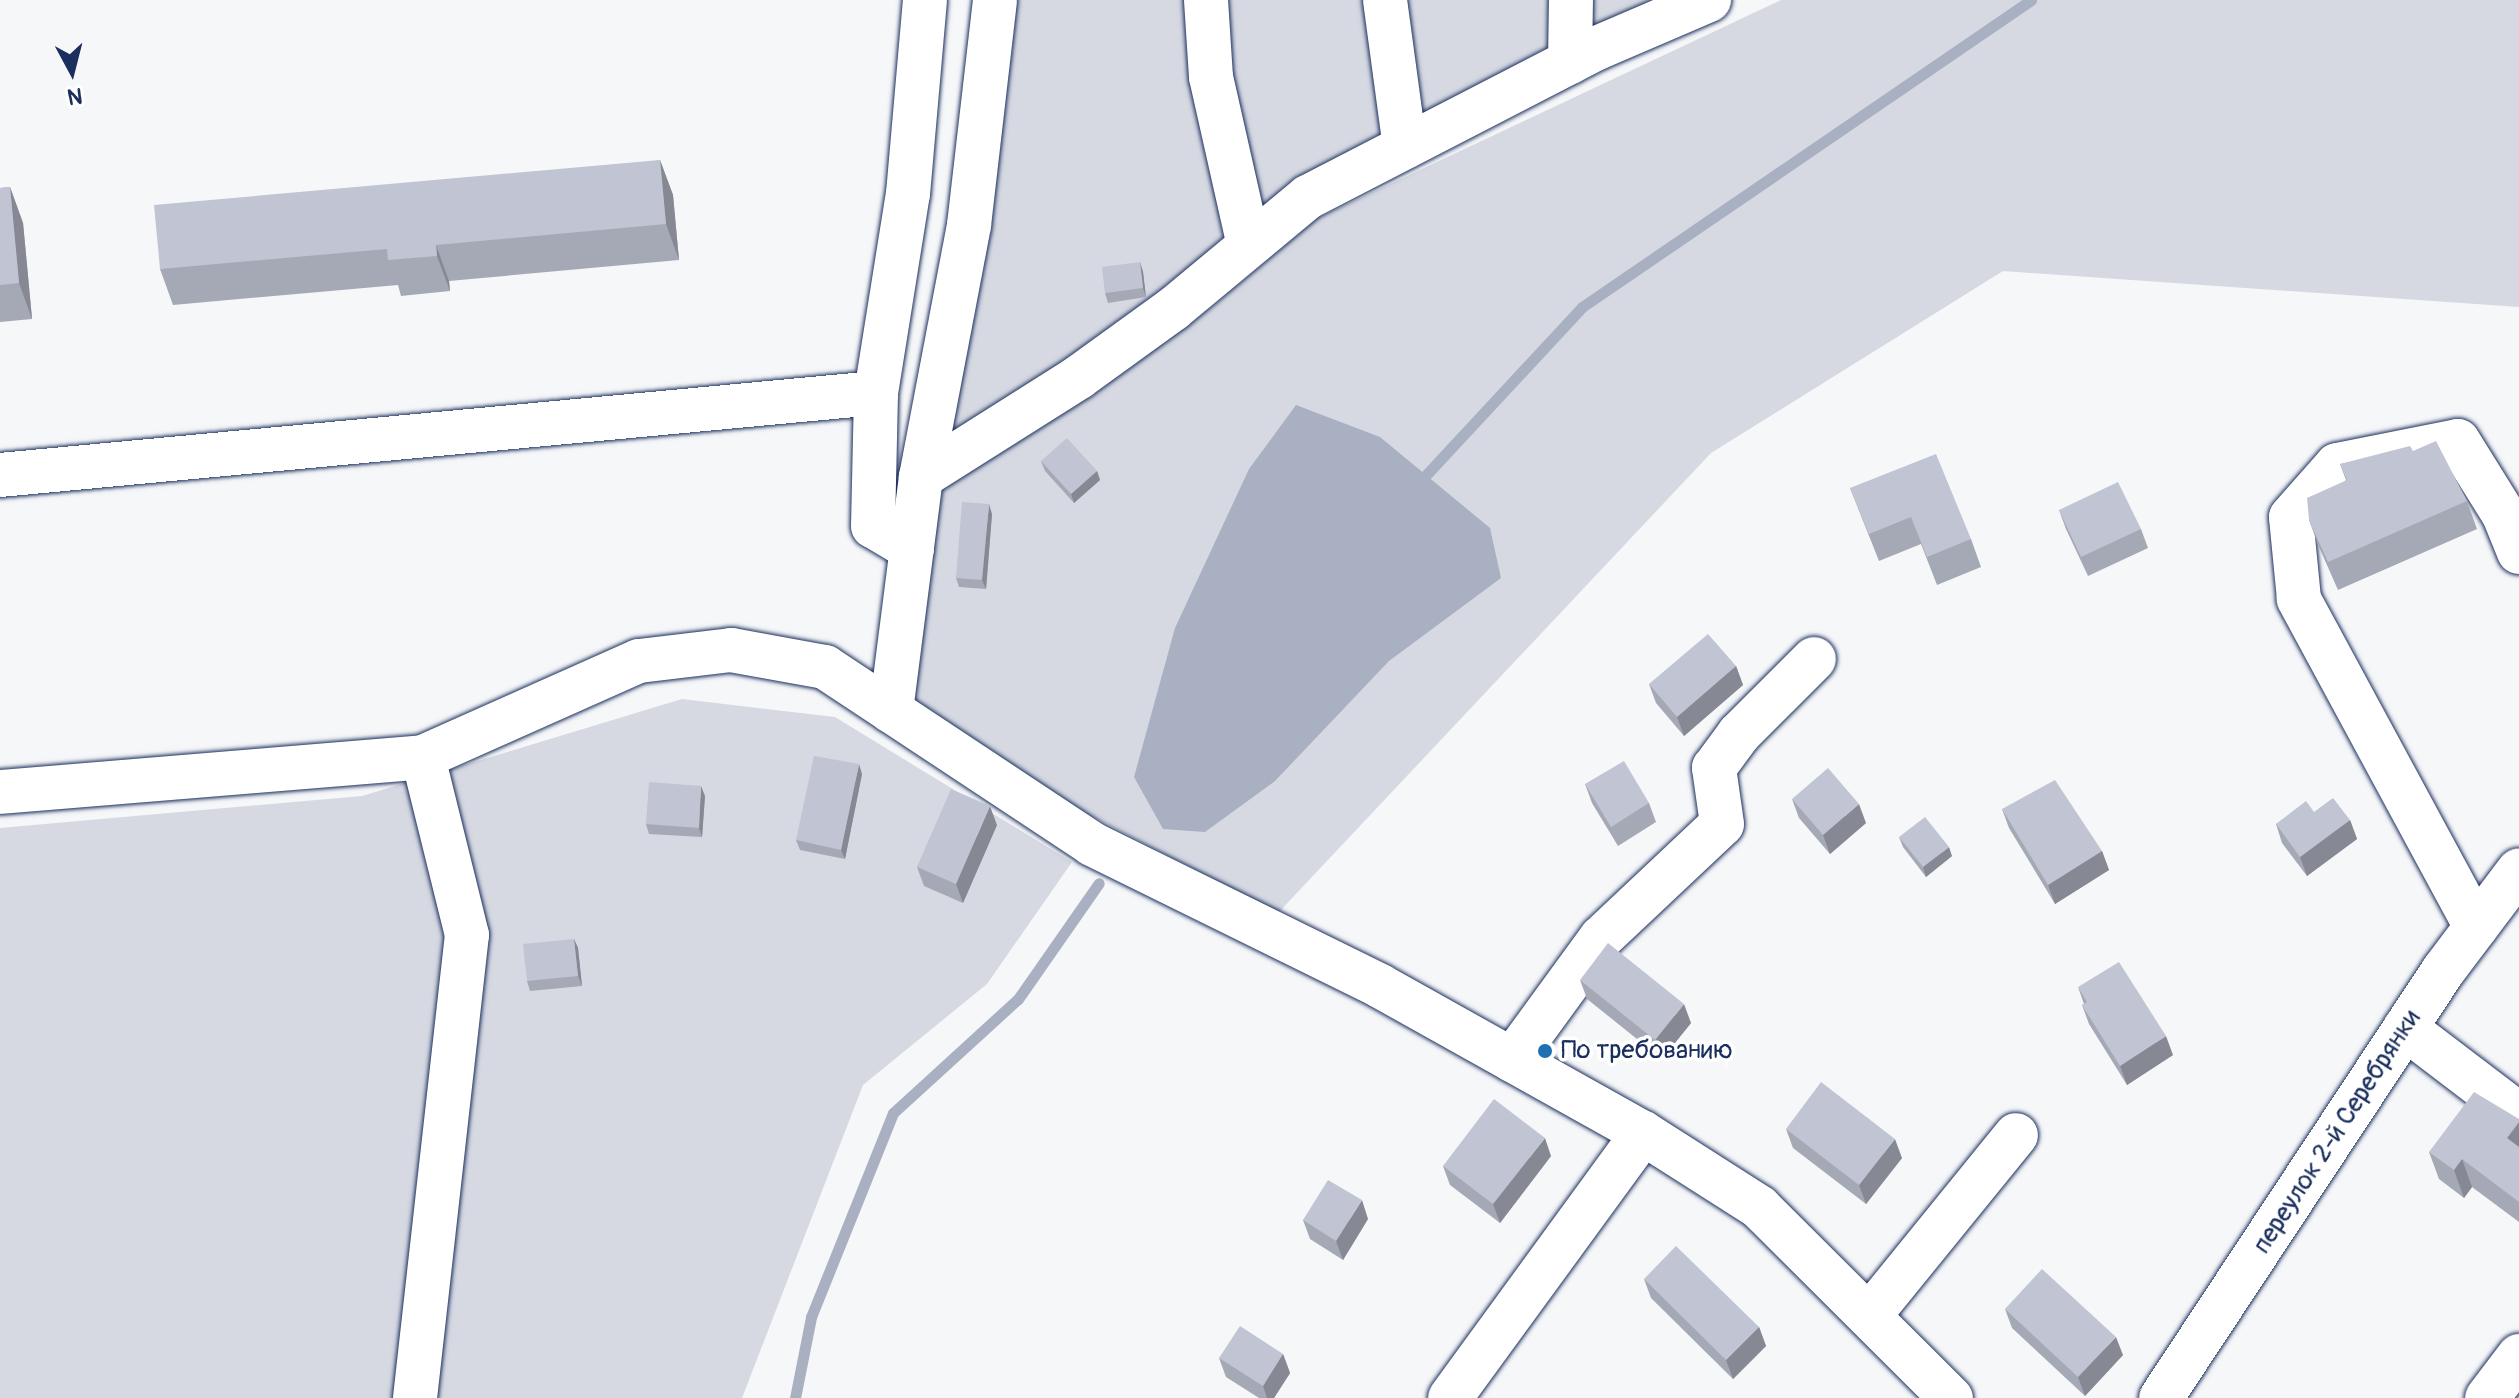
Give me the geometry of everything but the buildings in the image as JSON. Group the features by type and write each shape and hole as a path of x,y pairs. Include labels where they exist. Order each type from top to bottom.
{"street":[{"path":"912,549 873,526 876,393 908,194 925,0"},
{"path":"891,711 921,477 969,225 995,0"},
{"path":"1206,0 1211,77 1249,245"},
{"path":"1385,0 1405,147"},
{"path":"1570,62 1571,0"},
{"path":"921,477 1079,377 1308,197 1570,62 1709,0"},
{"path":"0,475 876,393"},
{"path":"2476,927 2299,599 2291,517 2337,465 2458,441 2504,515 2519,552"},
{"path":"0,792 423,757 639,661 731,650 825,667 1092,844 1380,986 1643,1133 1759,1207 1951,1398"},
{"path":"1512,1060 1601,938 1722,824 1714,768 1739,734 1814,659"},
{"path":"415,1398 467,935 423,757"},
{"name":"переулок 2-й Серебрянки","path":"2161,1398 2405,1028 2519,870"},
{"path":"2405,1028 2519,1115"},
{"path":"1450,1398 1643,1133"},
{"path":"1869,1316 2016,1135"},
{"path":"2487,1398 2519,1356"}],"shaded area":[{"path":"1001,0 1679,0 1297,178 1227,252 1208,310 1316,219 1781,0 2519,0 2519,307 2003,271 1711,453 1278,913 1040,789 907,703"},
{"path":"682,699 835,717 1072,862 987,984 863,1085 742,1398 0,1398 0,828 362,796"}],"water":[{"path":"1296,405 1380,437 1490,528 1501,578 1389,661 1275,781 1205,832 1163,829 1134,777 1175,628 1249,469"}],"waterway":[{"path":"1426,475 1582,307 2031,0"},
{"path":"795,1398 811,1317 893,1113 1018,999 1099,883"}],"place":[{"name":"По требованию","path":"1545,1051"}]}
